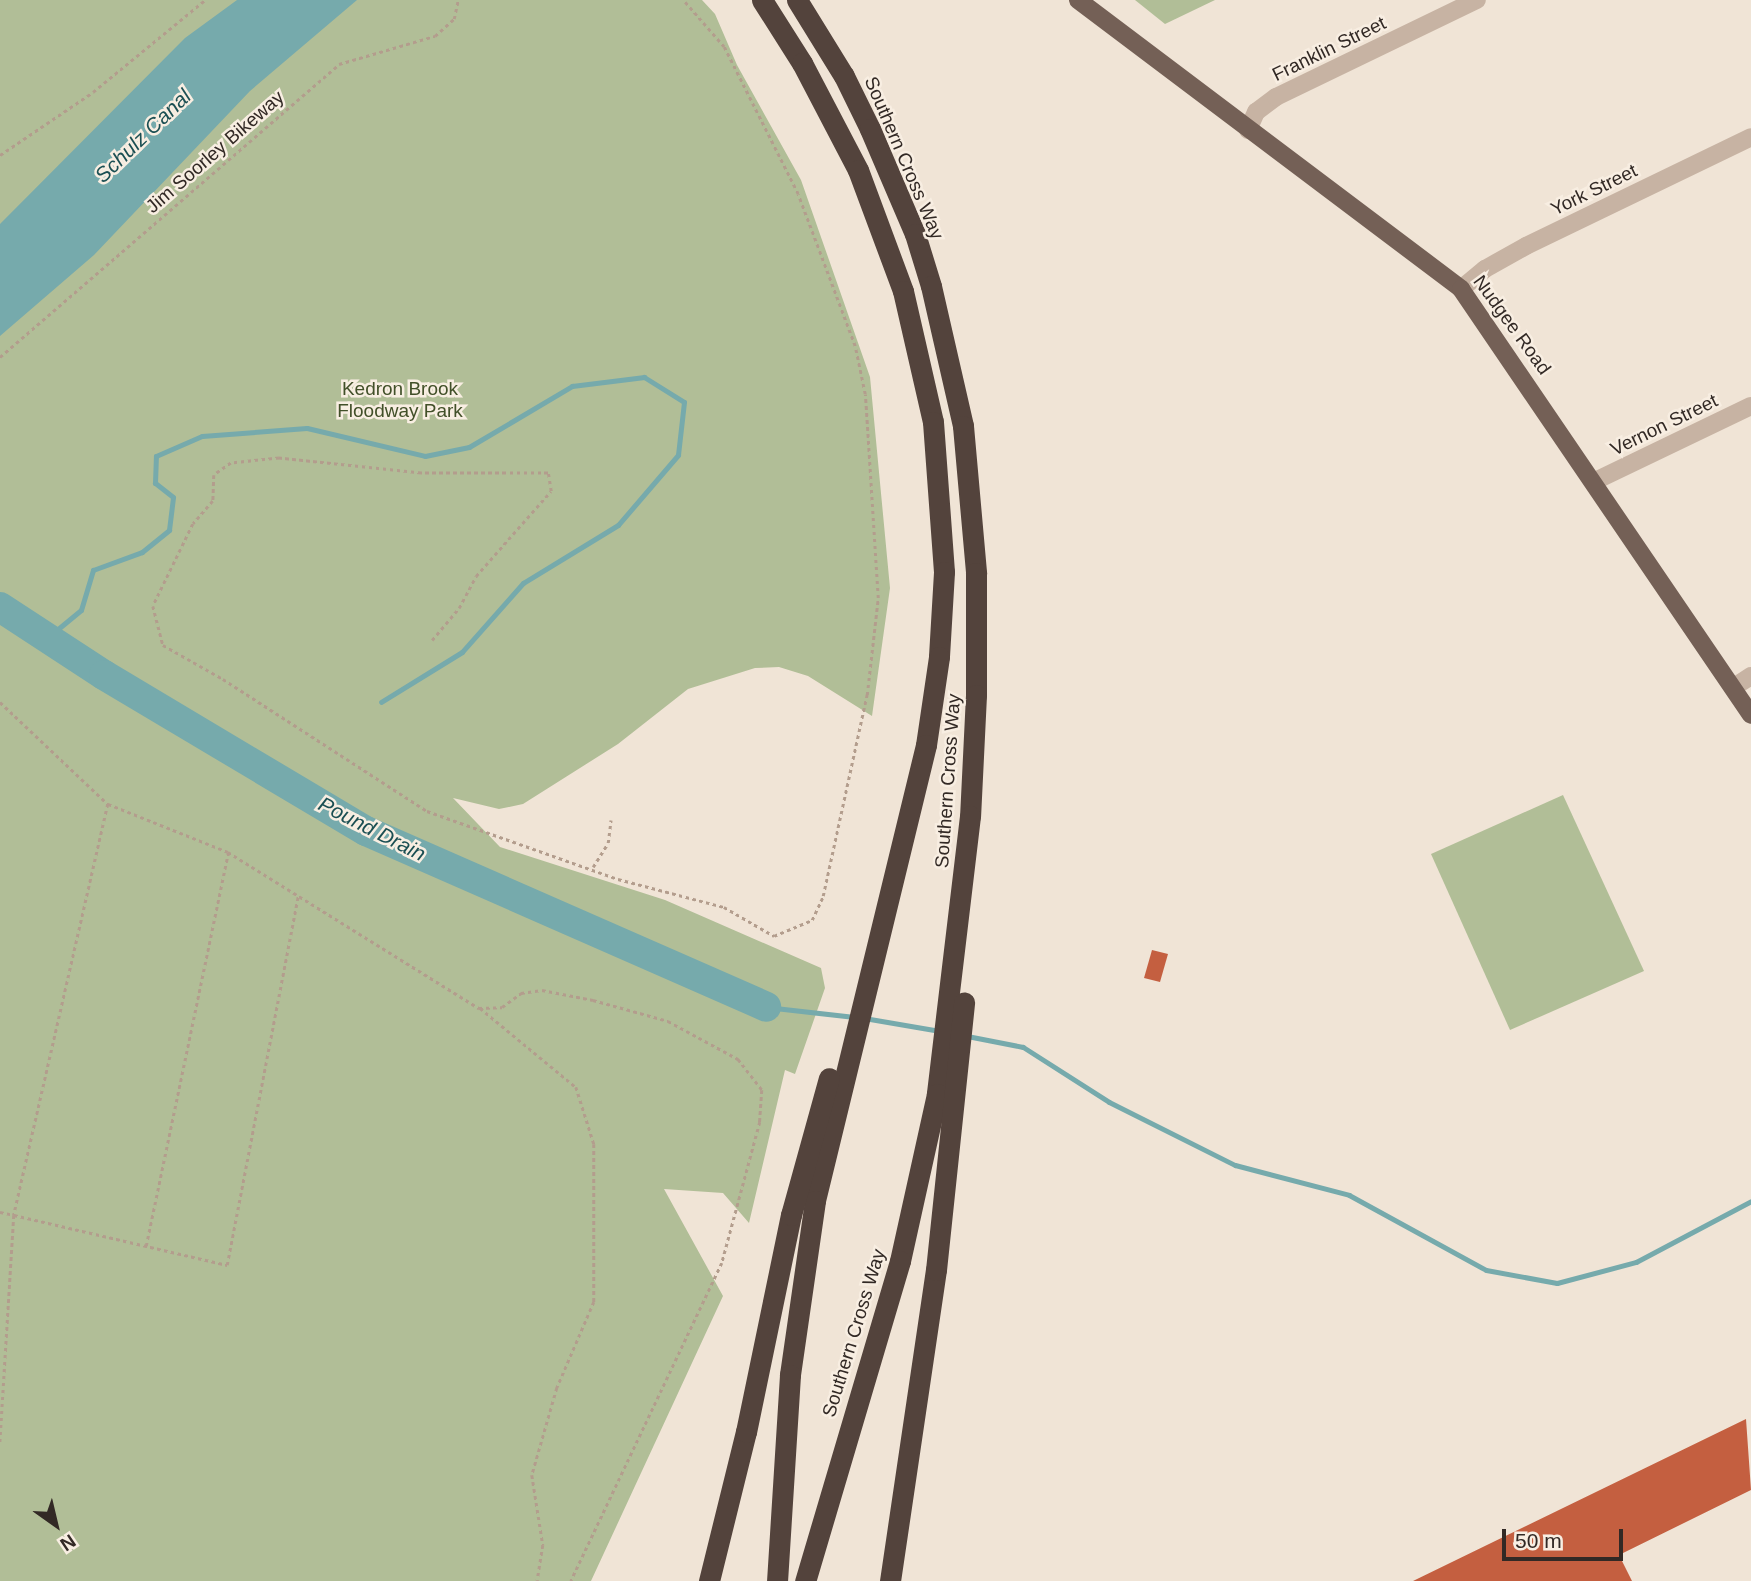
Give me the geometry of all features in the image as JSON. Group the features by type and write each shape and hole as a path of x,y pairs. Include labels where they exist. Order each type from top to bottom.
{"highway":[{"name":"Southern Cross Way","path":"762,0 826,105 885,237 917,342 939,471 944,572 934,702 918,786 853,1037 840,1063"},
{"name":"Southern Cross Way","path":"797,0 845,76 907,213 948,348 963,426 973,505 976,695 954,973 958,1001 951,1056 900,1261 805,1581"},
{"path":"890,1581 938,1256 951,1056"},
{"path":"709,1581 746,1432 790,1215 840,1063"},
{"path":"777,1581 782,1464 801,1287 840,1063"}],"main road":[{"name":"Nudgee Road","path":"1078,0 1461,289 1595,481 1751,715"}],"street":[{"name":"Franklin Street","path":"1248,130 1256,111 1276,97 1477,0"},
{"name":"York Street","path":"1461,289 1485,269 1526,246 1751,137"},
{"name":"Vernon Street","path":"1595,481 1751,406"},
{"path":"1734,687 1751,676"}],"path":[{"path":"0,155 93,92 205,0"},
{"name":"Jim Soorley Bikeway","path":"0,357 338,64 435,36 454,19 458,0"},
{"path":"432,640 460,608 476,576 551,491 548,473 421,472 279,458 231,463 214,475 213,501 193,524 153,606 163,645 223,679 427,811 593,867 618,879 724,907 774,936 812,920 823,896 867,695 878,598 864,394 855,346 798,194 724,47 683,0"},
{"path":"0,702 108,804 228,852 480,1008 576,1087 594,1143 594,1302 557,1388 532,1475 542,1545 537,1581"},
{"path":"0,1443 14,1214 108,804"},
{"path":"593,867 608,843 611,820"},
{"path":"146,1246 228,852"},
{"path":"0,1212 227,1265 298,895"},
{"path":"480,1008 502,1007 521,993 542,990 606,1003 668,1021 738,1059 762,1090 760,1122 722,1263 571,1581"}],"green space":[{"name":"Kedron Brook Floodway Park","path":"0,0 702,0 715,14 737,65 801,180 870,377 890,588 872,716 808,676 779,667 755,668 688,689 618,744 523,804 499,809 453,798 500,847 665,900 821,968 825,988 795,1074 785,1070 749,1223 723,1193 664,1189 723,1296 591,1581 0,1581"},
{"path":"1135,0 1215,0 1165,24"},
{"path":"1563,795 1644,971 1510,1030 1431,854"}],"water":[{"name":"Schulz Canal","path":"237,0 357,0 250,91 94,255 0,336 0,224 185,38"}],"building":[{"path":"1152,950 1168,954 1160,982 1144,978"},
{"path":"1746,1419 1751,1490 1619,1555 1632,1581 1413,1581"}],"waterway":[{"path":"47,638 81,610 93,570 142,552 169,530 173,497 155,483 156,456 202,436 307,428 425,456 469,447 572,386 644,377 684,402 678,455 618,525 523,583 462,652 381,702"},
{"name":"Pound Drain","path":"0,607 104,675 366,831 766,1007"},
{"path":"766,1007 854,1017"},
{"path":"864,1018 940,1031"},
{"path":"967,1036 1023,1047 1109,1102 1235,1165 1349,1195 1486,1270 1557,1283 1636,1262 1751,1201"}]}
